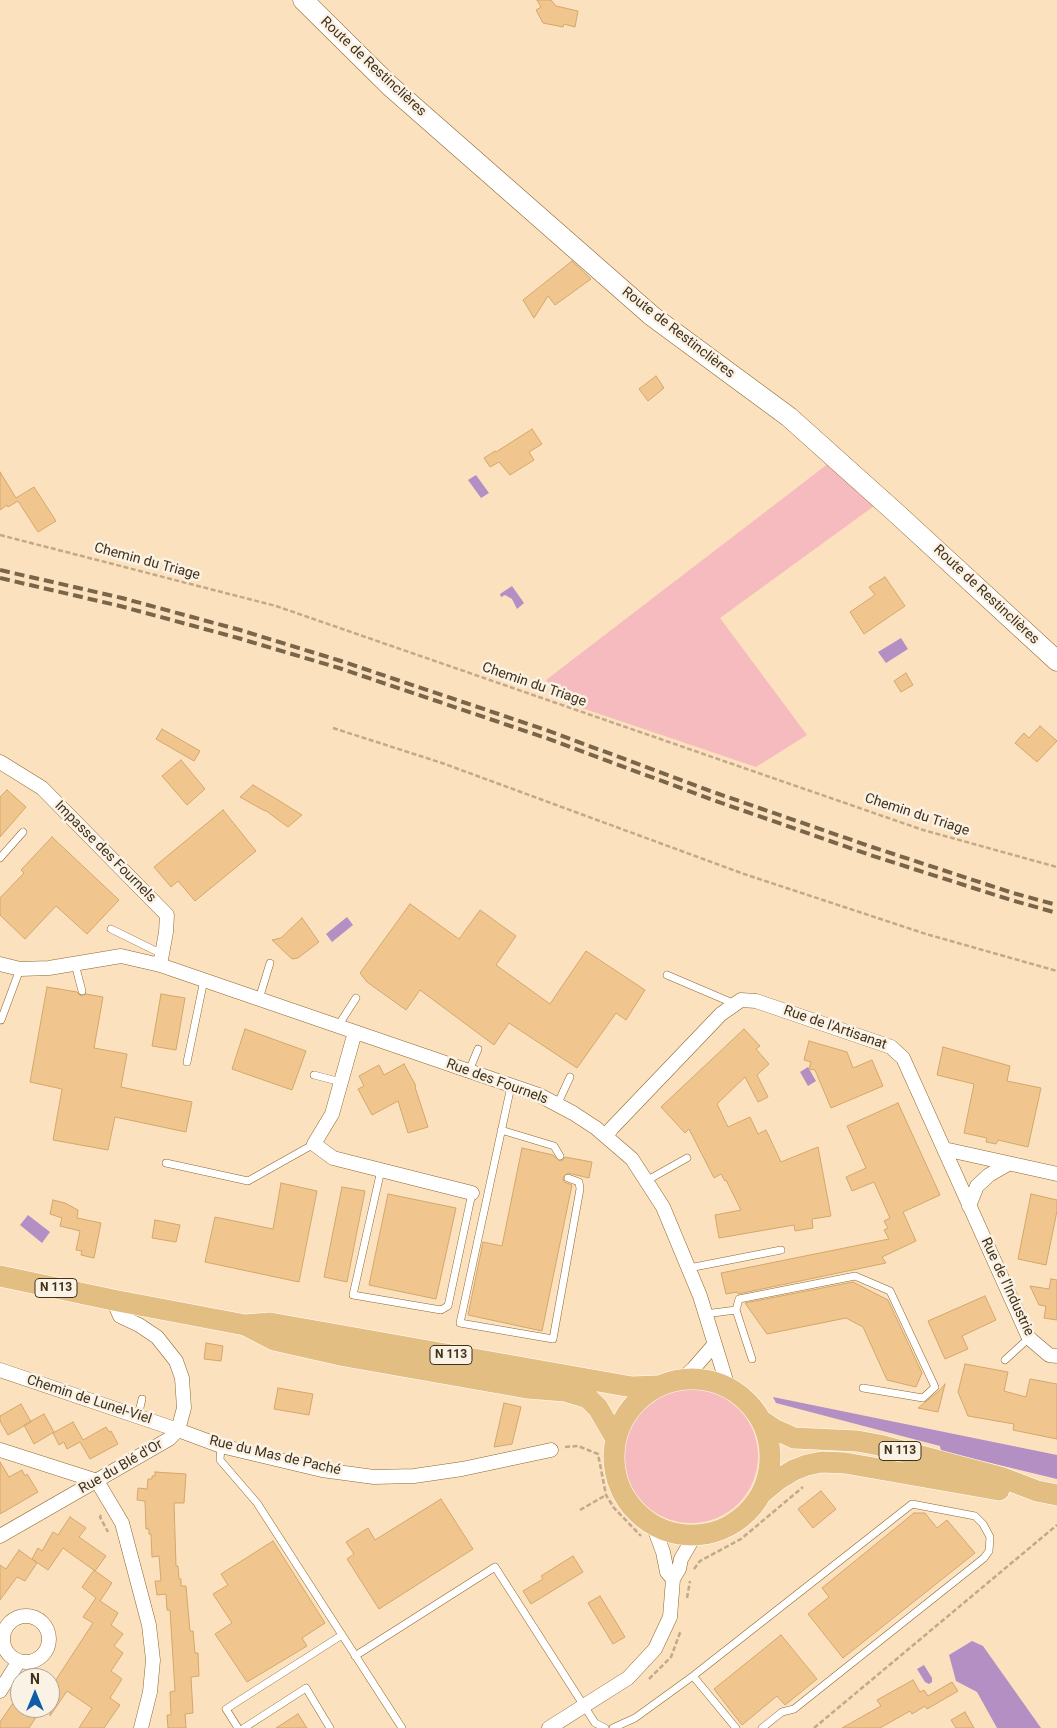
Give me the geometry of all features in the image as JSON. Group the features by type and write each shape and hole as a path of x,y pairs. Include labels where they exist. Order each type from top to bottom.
{"main road":[{"name":"N 113","path":"0,1276 113,1300 245,1324 270,1323 632,1387 658,1386"},
{"name":"N 113","path":"245,1324 274,1340 345,1356 527,1388 565,1392 588,1398 598,1408 616,1439"},
{"path":"681,1380 705,1380 728,1387 748,1402 762,1421 770,1444 771,1457 767,1481 762,1492 746,1515 735,1523 709,1534 695,1536 647,1530 620,1488 614,1456 620,1426 636,1403 658,1386 681,1380"},
{"name":"N 113","path":"762,1421 794,1438 857,1441 879,1445 1003,1478 1047,1493"},
{"name":"N 113","path":"762,1492 794,1470 822,1462 845,1463 1001,1490 1047,1493"}],"street":[{"name":"Route de Restinclières","path":"304,0 390,86 637,303 788,417 895,512 1057,661"},
{"name":"Impasse des Fournels","path":"0,762 42,788 167,915 161,959"},
{"name":"Rue des Fournels","path":"0,964 20,969 49,968 121,956 161,959 204,980 539,1095 574,1113 606,1136 632,1159 663,1206 700,1296 728,1387"},
{"name":"Rue de l'Artisanat","path":"735,1004 740,1000 756,1001 891,1047 903,1058 944,1150"},
{"path":"606,1136 721,1014 735,1004"},
{"path":"355,1032 332,1114 314,1144 333,1158 472,1193"},
{"path":"944,1150 1057,1174"},
{"name":"Rue de l'Industrie","path":"944,1150 1029,1338 1049,1355 1057,1356"},
{"path":"969,1206 977,1186 989,1175 1008,1164"},
{"path":"113,1300 120,1316 139,1325 157,1337 176,1361 182,1378 184,1408 178,1430"},
{"path":"681,1380 714,1346"},
{"name":"Chemin de Lunel-Viel","path":"0,1370 178,1430"},
{"name":"Rue du Mas de Paché","path":"178,1430 221,1446 322,1470 374,1477 414,1476 462,1469 551,1450"},
{"name":"Rue du Blé d'Or","path":"0,1536 169,1439 178,1430"},
{"path":"0,1450 97,1481 122,1523 149,1625 153,1660 150,1692 141,1728"},
{"path":"647,1530 663,1552 667,1572 673,1579"},
{"path":"549,1728 628,1678 655,1649 670,1616 673,1579 679,1569 681,1560 695,1536"},
{"path":"0,1691 19,1661"}],"lane":[{"path":"0,858 23,832"},
{"path":"111,929 161,959"},
{"path":"259,999 270,963"},
{"path":"75,964 82,991"},
{"path":"1,1020 20,969"},
{"path":"667,975 735,1004"},
{"path":"187,1062 204,980"},
{"path":"338,1026 356,998"},
{"path":"469,1071 478,1049"},
{"path":"314,1075 341,1082"},
{"path":"557,1105 570,1078"},
{"path":"511,1086 460,1323 553,1339 580,1189 579,1182 568,1178"},
{"path":"501,1130 554,1146 560,1156"},
{"path":"166,1163 248,1181 314,1144"},
{"path":"646,1181 687,1158"},
{"path":"381,1170 353,1295 441,1310 448,1306 472,1193"},
{"path":"689,1268 781,1250"},
{"path":"752,1359 736,1310 739,1299 856,1276 890,1291 935,1387 922,1398 863,1388"},
{"path":"706,1314 736,1310"},
{"path":"1005,1360 1029,1338"},
{"path":"138,1416 142,1398"},
{"path":"221,1446 220,1460 257,1503 402,1728"},
{"path":"613,1728 636,1718 693,1676 912,1504 975,1516 983,1524 990,1538 989,1551 984,1558 794,1709 782,1712 762,1728"},
{"path":"356,1656 495,1567 595,1723 605,1728"},
{"path":"238,1728 226,1709 342,1635"},
{"path":"693,1676 736,1728"},
{"path":"244,1728 306,1688 330,1728"}],"path":[{"name":"Chemin du Triage","path":"0,535 276,606 923,830 1057,867"},
{"path":"333,728 442,764 744,874 926,934 1057,971"},
{"path":"551,1450 560,1447 578,1446 598,1454 606,1495 614,1508 647,1530"},
{"path":"686,1604 691,1574 700,1561 741,1539 805,1485"},
{"path":"580,1510 606,1495"},
{"path":"110,1535 100,1516 112,1507"},
{"path":"814,1728 1057,1526"},
{"path":"681,1560 700,1561"},
{"path":"644,1684 671,1657 684,1624"}],"shaded area":[{"path":"829,463 874,506 720,618 807,735 756,767 570,704 546,680"},
{"path":"476,475 489,493 481,498 468,480"},
{"path":"512,586 524,603 517,609 512,599 505,595 501,597 500,594"},
{"path":"901,638 908,649 886,663 878,652"},
{"path":"347,917 353,925 332,942 326,934"},
{"path":"808,1067 816,1081 808,1086 800,1072"},
{"path":"28,1215 50,1232 42,1243 20,1225"},
{"path":"691,1389 717,1394 728,1400 738,1409 747,1419 753,1430 758,1456 753,1482 747,1493 738,1503 728,1512 717,1518 691,1523 665,1518 654,1512 644,1503 635,1493 629,1482 624,1456 629,1430 635,1419 644,1409 654,1400 665,1394"},
{"path":"773,1397 1057,1455 1057,1479 941,1451 940,1446 776,1403"},
{"path":"972,1641 983,1646 1041,1728 997,1728 977,1692 956,1681 949,1655"},
{"path":"924,1665 932,1678 932,1682 929,1684 925,1682 917,1669"}],"building":[{"path":"537,0 551,0 556,6 578,11 575,27 564,24 563,27 543,23 536,10 541,7"},
{"path":"572,261 591,279 555,305 548,296 534,318 523,300"},
{"path":"656,376 664,388 648,401 639,389"},
{"path":"532,429 542,444 529,452 534,460 510,475 499,462 490,467 484,458"},
{"path":"0,472 16,498 34,487 56,521 38,532 18,501 0,510"},
{"path":"885,577 905,606 864,634 850,612 875,595 869,587"},
{"path":"906,673 913,685 901,692 894,681"},
{"path":"1040,726 1057,741 1037,762 1015,743 1024,733 1029,738"},
{"path":"162,729 200,751 194,761 156,739"},
{"path":"181,760 205,789 187,805 162,776"},
{"path":"253,785 302,815 288,827 265,810 240,797"},
{"path":"7,790 26,807 0,837 0,797"},
{"path":"223,810 256,851 195,901 178,881 171,887 154,867"},
{"path":"52,837 119,900 87,934 56,906 25,939 0,915 0,898 24,873 21,870"},
{"path":"410,904 459,939 480,910 516,936 496,965 550,1004 586,951 645,990 626,1020 616,1013 577,1068 509,1023 494,1045 420,990 406,1010 367,982 360,973"},
{"path":"302,918 319,942 298,958 292,959 272,940 281,938"},
{"path":"47,987 77,992 81,996 86,994 103,997 94,1048 127,1054 121,1087 192,1102 186,1132 115,1117 108,1150 53,1140 62,1089 30,1082"},
{"path":"161,994 185,998 176,1050 152,1046"},
{"path":"245,1029 306,1051 292,1090 232,1069"},
{"path":"744,1029 760,1046 756,1049 769,1064 757,1075 768,1097 758,1102 745,1077 717,1104 728,1127 750,1117 758,1134 766,1130 781,1162 818,1147 831,1216 812,1219 813,1228 795,1231 794,1225 719,1238 715,1215 741,1210 721,1174 714,1178 689,1129 685,1133 661,1107"},
{"path":"809,1041 847,1052 853,1068 872,1060 883,1086 831,1108 815,1070 809,1069 811,1062 804,1060"},
{"path":"943,1047 1010,1066 1007,1081 1041,1088 1028,1147 998,1140 996,1144 986,1142 987,1138 964,1133 974,1084 937,1075"},
{"path":"404,1064 416,1086 428,1127 408,1133 398,1101 372,1115 358,1089 364,1086 359,1076 379,1065 384,1075"},
{"path":"898,1103 940,1195 903,1212 916,1241 882,1257 886,1263 738,1294 737,1292 726,1294 721,1273 889,1239 884,1230 888,1228 884,1221 890,1218 874,1182 852,1191 846,1177 866,1168 847,1126"},
{"path":"522,1148 553,1155 560,1161 565,1157 592,1162 589,1178 568,1173 563,1177 564,1182 572,1185 542,1331 468,1315 483,1242 502,1246"},
{"path":"281,1183 317,1191 299,1282 205,1262 215,1217 273,1229"},
{"path":"342,1187 365,1191 347,1282 324,1277"},
{"path":"388,1194 456,1208 436,1299 369,1285"},
{"path":"1031,1194 1057,1200 1057,1211 1046,1265 1018,1259"},
{"path":"53,1200 65,1203 78,1210 77,1218 101,1223 94,1258 81,1255 82,1251 76,1250 80,1231 60,1226 62,1218 50,1214"},
{"path":"155,1220 180,1225 176,1242 152,1238"},
{"path":"1051,1279 1057,1280 1057,1320 1044,1318 1046,1306 1039,1305 1030,1286 1049,1289"},
{"path":"853,1282 888,1300 922,1373 916,1387 887,1380 863,1327 846,1318 767,1334 745,1303"},
{"path":"985,1296 996,1320 962,1336 968,1349 945,1359 928,1321"},
{"path":"206,1343 223,1346 221,1361 204,1359"},
{"path":"965,1364 1008,1372 1004,1391 1026,1397 1030,1379 1057,1384 1057,1439 1013,1430 1014,1424 968,1416 958,1392"},
{"path":"945,1384 938,1412 918,1408 939,1391"},
{"path":"278,1388 313,1394 309,1415 274,1409"},
{"path":"504,1403 521,1407 512,1444 494,1447"},
{"path":"21,1404 31,1422 8,1435 0,1421 0,1416"},
{"path":"44,1414 54,1432 34,1444 24,1425"},
{"path":"73,1422 83,1440 106,1427 109,1432 111,1431 118,1444 90,1459 80,1442 67,1449 64,1442 59,1445 53,1433"},
{"path":"0,1462 9,1477 22,1470 25,1476 27,1474 38,1492 0,1514"},
{"path":"155,1472 186,1474 184,1503 174,1503 176,1566 178,1566 181,1586 186,1586 190,1631 193,1631 195,1653 198,1653 199,1676 191,1677 193,1713 185,1714 186,1728 168,1728 167,1715 171,1715 170,1692 175,1691 170,1610 167,1610 166,1594 157,1595 155,1581 161,1581 159,1556 152,1557 151,1534 149,1534 149,1529 146,1529 145,1501 137,1500 138,1488 147,1489 148,1479 152,1479 152,1476 155,1476"},
{"path":"821,1491 836,1509 813,1528 798,1509"},
{"path":"441,1499 473,1549 379,1609 347,1559 354,1554 346,1542 368,1528 375,1540"},
{"path":"914,1513 925,1513 937,1528 947,1520 975,1553 843,1658 808,1614 829,1597 822,1588"},
{"path":"70,1517 86,1528 79,1537 106,1556 95,1571 63,1548 48,1570 32,1559 38,1548 42,1551 53,1532 58,1535"},
{"path":"273,1541 325,1623 302,1638 307,1646 247,1682 215,1634 232,1623 213,1594 228,1585 221,1574"},
{"path":"19,1550 37,1563 25,1581 17,1577 0,1600 0,1565 6,1569"},
{"path":"573,1556 583,1572 531,1604 523,1591 543,1579 541,1576"},
{"path":"94,1570 112,1583 100,1601 118,1613 111,1625 123,1634 114,1646 123,1653 111,1671 122,1679 110,1698 120,1705 104,1728 79,1728 92,1708 67,1691 60,1701 60,1674 93,1623 83,1617 96,1598 82,1587"},
{"path":"600,1596 625,1637 613,1644 588,1603"},
{"path":"781,1635 817,1679 785,1705 777,1696 742,1725 714,1689"},
{"path":"913,1680 920,1692 924,1690 928,1696 952,1682 958,1691 927,1709 925,1706 912,1714 910,1711 880,1728 842,1728 881,1706 877,1700"},
{"path":"10,1708 10,1718 36,1718 29,1728 0,1728 0,1722"},
{"path":"965,1712 974,1728 956,1728 951,1720"},
{"path":"298,1714 307,1728 276,1728"}],"railway":[{"path":"0,570 122,598 240,630 341,661 549,731 716,793 872,847 1013,893 1057,905"},
{"path":"0,578 120,606 339,668 546,738 713,800 870,855 1057,913"}]}
